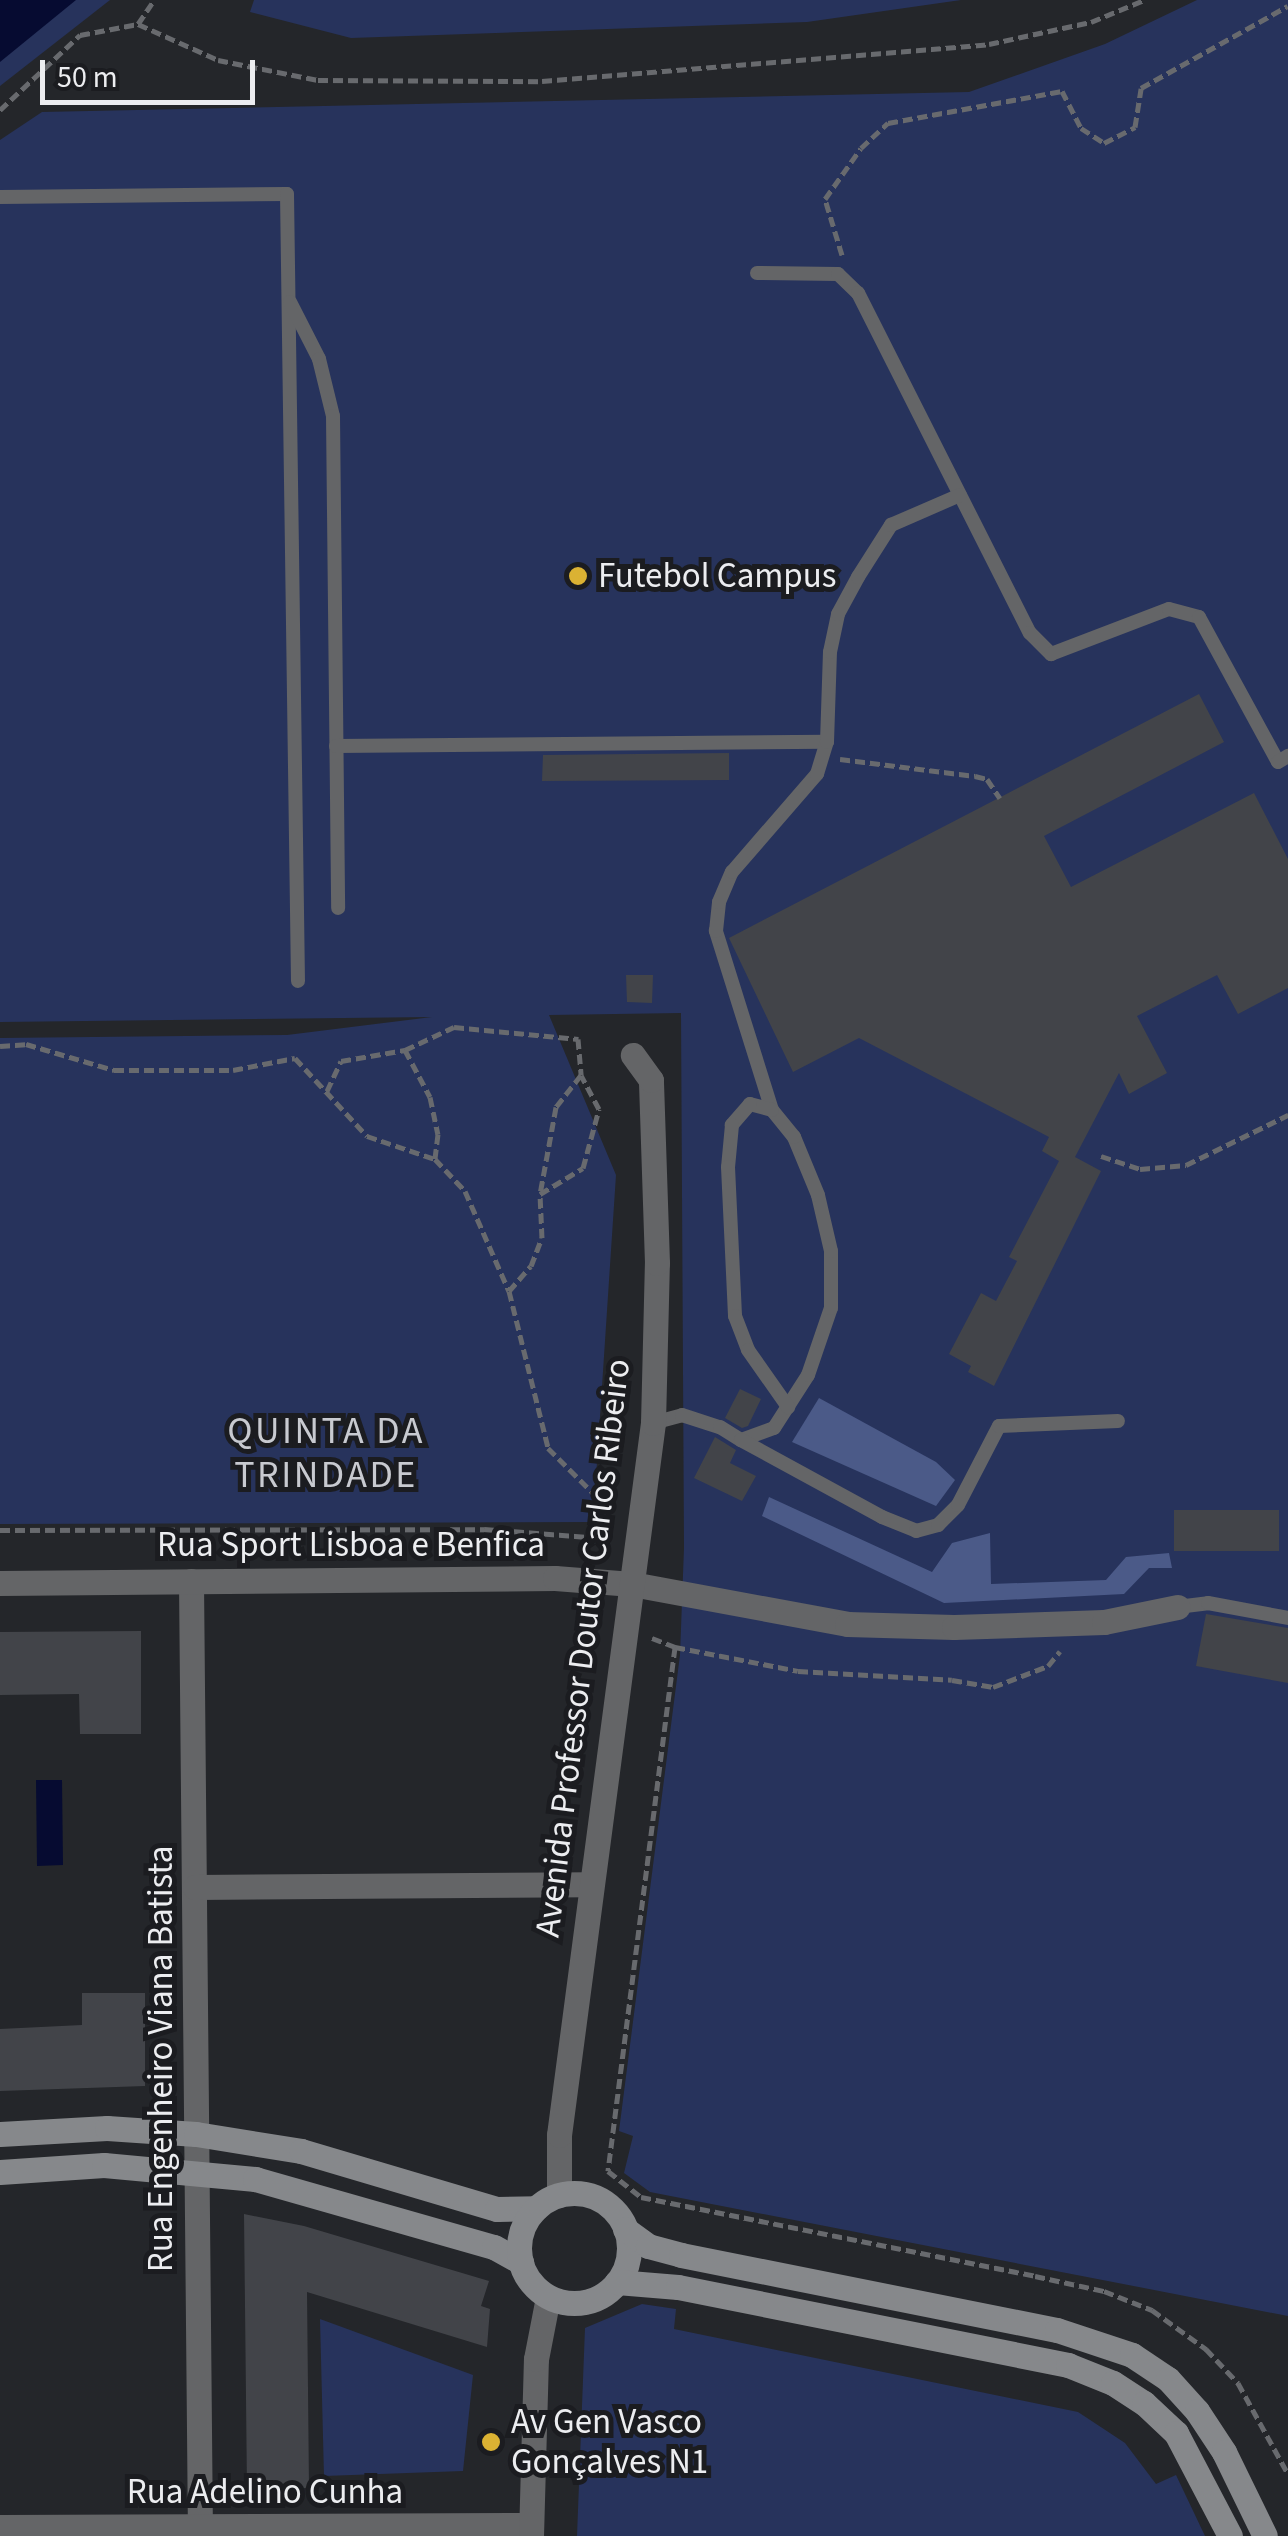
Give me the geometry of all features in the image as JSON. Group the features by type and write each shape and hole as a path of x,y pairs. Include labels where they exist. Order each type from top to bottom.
{"main road":[{"path":"0,2134 107,2128 196,2134 315,2155 497,2209 536,2208"},
{"path":"0,2172 104,2166 196,2170 315,2194 494,2247 520,2262 536,2288 548,2297 585,2302 617,2282 628,2257 626,2228"},
{"path":"520,2262 520,2233 536,2208 559,2195 596,2198 648,2246 1057,2330 1132,2355 1168,2379 1198,2411 1224,2452 1265,2536"},
{"path":"617,2282 667,2285 1049,2361 1112,2383 1144,2403 1176,2434 1230,2536"}],"street":[{"name":"Avenida Professor Doutor Carlos Ribeiro","path":"559,2195 557,2150 652,1423 657,1262 651,1080 633,1055"},
{"name":"Rua Sport Lisboa e Benfica","path":"0,1583 538,1578 632,1584 847,1624 954,1627 1104,1622 1177,1607"},
{"name":"Rua Engenheiro Viana Batista","path":"191,1581 200,2533"},
{"path":"195,1886 590,1884"},
{"path":"531,2531 536,2359 548,2297"},
{"name":"Rua Adelino Cunha","path":"0,2527 200,2533 531,2531"}],"lane":[{"path":"0,198 286,194 298,981"},
{"path":"758,274 838,274 858,293 1030,633 1051,654 1169,610 1199,616 1278,762 1288,756"},
{"path":"289,300 320,359 333,416 338,908"},
{"path":"741,1440 774,1428 808,1376 831,1308 831,1251 818,1194 794,1136 772,1110 716,930 719,902 732,872 802,794 824,749 830,652 838,614 891,525 960,496"},
{"path":"336,746 824,749"},
{"path":"772,1110 750,1104 732,1125 728,1167 735,1316 748,1350 788,1407"},
{"path":"652,1423 682,1415 720,1427 882,1517 916,1531 938,1526 958,1505 999,1426 1118,1421"},
{"path":"1177,1607 1208,1603 1288,1618"}],"path":[{"path":"138,24 154,0"},
{"path":"0,110 80,35 138,24 218,60 318,80 542,81 989,44 1091,22 1144,0"},
{"path":"846,282 840,238 825,198 862,148 888,124 1062,91 1081,128 1104,143 1136,127 1141,88 1288,6"},
{"path":"824,749 987,779 1000,798"},
{"path":"326,1091 341,1061 405,1050 454,1027 578,1039 581,1075 599,1109 584,1168 540,1194"},
{"path":"0,1046 26,1044 114,1070 233,1070 294,1058 366,1136 435,1160 465,1191 509,1291 548,1448 596,1496 610,1531"},
{"path":"405,1050 430,1097 438,1134 435,1160"},
{"path":"509,1291 530,1266 542,1238 540,1194 556,1107 581,1075"},
{"path":"1101,1156 1140,1169 1186,1166 1288,1115"},
{"path":"675,1647 608,2171 641,2197 1036,2276 1104,2292 1152,2310 1206,2350 1238,2383 1288,2474"}],"shaded area":[{"path":"0,0 110,0 0,86"},
{"path":"0,0 76,0 0,62"},
{"path":"254,0 961,0 807,22 351,38 250,12"},
{"path":"1197,0 1288,0 1288,2316 650,2192 624,2173 633,2136 619,2131 680,1655 684,1548 681,1013 549,1015 616,1175 593,1522 0,1524 0,1038 287,1035 432,1017 0,1022 0,140 42,112 969,92 1105,44"},
{"path":"819,1398 936,1462 955,1480 936,1506 792,1442"},
{"path":"769,1497 932,1572 952,1543 990,1533 991,1584 1106,1580 1126,1557 1169,1553 1172,1568 1149,1568 1124,1594 944,1603 762,1516"},
{"path":"36,1780 62,1780 63,1865 37,1866"},
{"path":"642,2304 676,2309 674,2329 1078,2412 1125,2443 1156,2484 1176,2475 1205,2536 577,2536 585,2328"},
{"path":"320,2319 473,2375 463,2471 324,2476"}],"building":[{"path":"1199,694 1224,742 1044,836 1071,887 1254,793 1288,859 1288,988 1238,1014 1217,975 1137,1016 1167,1073 1129,1094 1119,1073 1075,1157 1101,1171 994,1386 968,1372 971,1366 949,1354 981,1293 996,1301 1017,1261 1009,1257 1059,1161 1042,1151 1049,1137 859,1038 793,1072 729,938"},
{"path":"729,753 729,780 542,781 543,755"},
{"path":"626,975 653,975 652,1003 627,1002"},
{"path":"740,1389 761,1399 748,1426 742,1428 725,1418"},
{"path":"715,1437 736,1450 730,1463 756,1476 742,1501 694,1478"},
{"path":"1174,1510 1279,1510 1279,1551 1174,1551"},
{"path":"1206,1614 1288,1628 1288,1683 1196,1666"},
{"path":"141,1631 141,1734 80,1734 79,1694 0,1695 0,1632"},
{"path":"82,1993 145,1993 145,2086 0,2091 0,2029 82,2025"},
{"path":"244,2214 304,2226 489,2281 481,2306 490,2309 487,2347 307,2292 309,2488 247,2489"}],"place":[{"name":"Futebol Campus","path":"578,576"},
{"name":"Av Gen Vasco Gonçalves N1","path":"491,2442"}],"district":[{"name":"QUINTA DA TRINDADE","path":"326,1454"}]}
